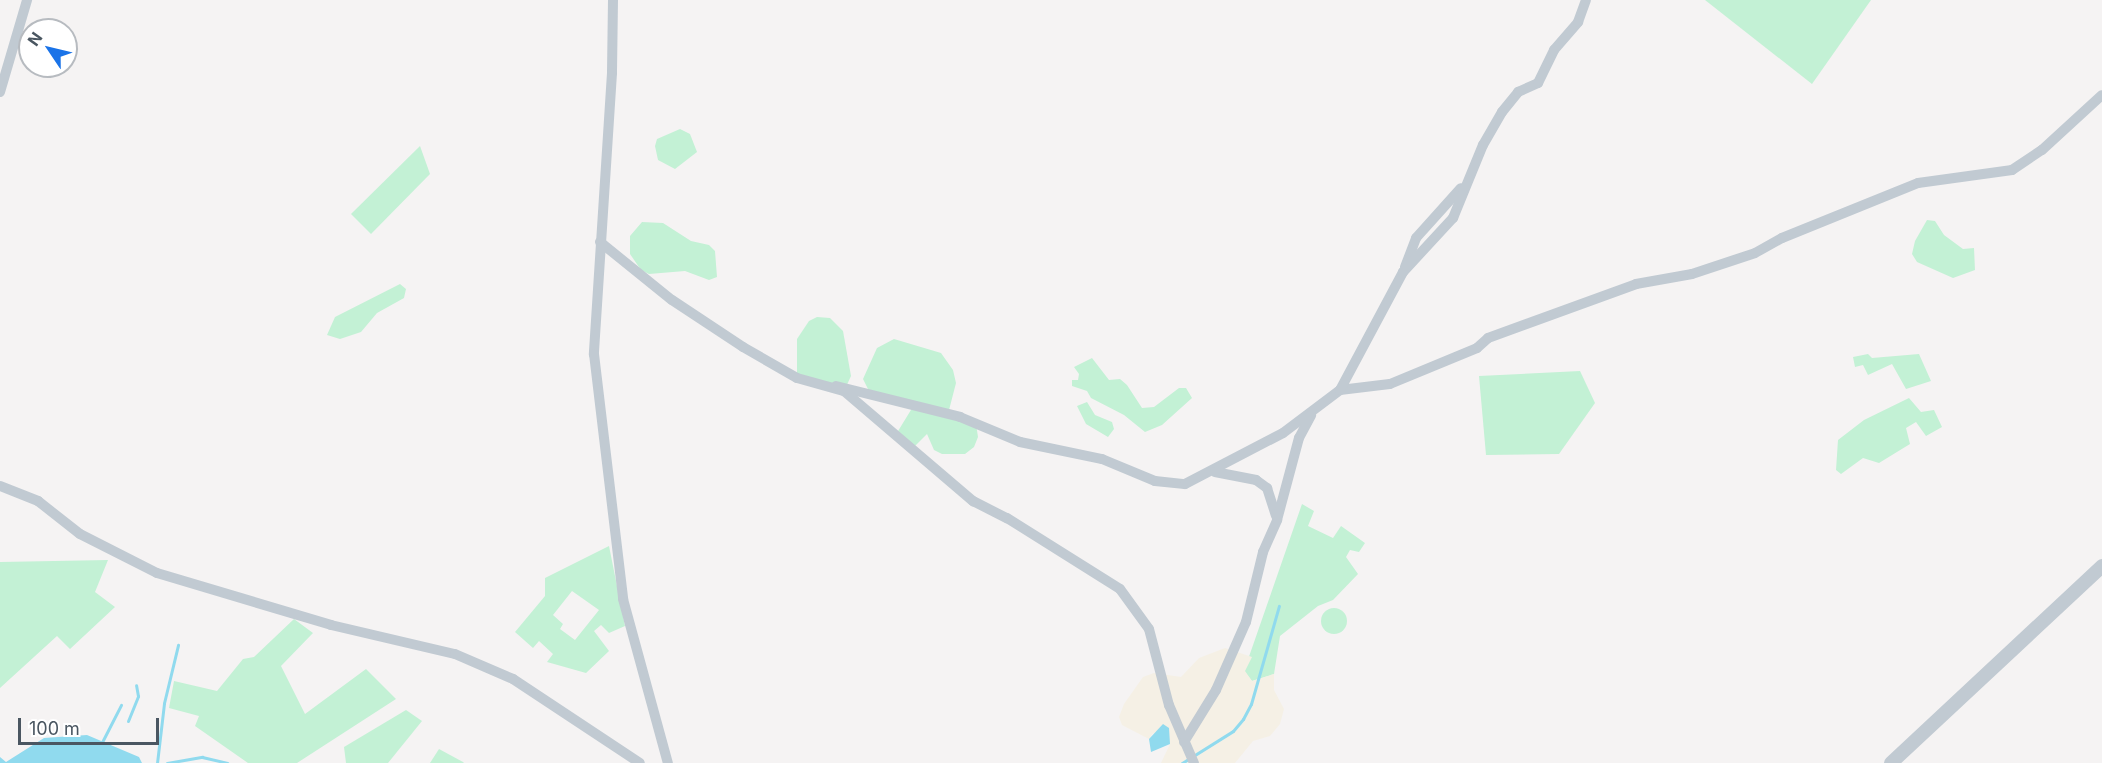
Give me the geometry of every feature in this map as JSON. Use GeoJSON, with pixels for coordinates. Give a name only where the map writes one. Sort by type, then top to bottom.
{"type":"FeatureCollection","features":[{"type":"Feature","properties":{"kind":"street"},"geometry":{"type":"LineString","coordinates":[[0,92],[27,0]]}},
{"type":"Feature","properties":{"kind":"street"},"geometry":{"type":"LineString","coordinates":[[613,0],[612,73],[594,354],[623,599],[668,763]]}},
{"type":"Feature","properties":{"kind":"street"},"geometry":{"type":"LineString","coordinates":[[600,242],[672,300],[743,347],[797,378],[960,417],[1020,442],[1102,459],[1170,484],[1198,480],[1313,412],[1340,390],[1403,272],[1453,218],[1466,183],[1502,112],[1518,92],[1538,83],[1554,50],[1578,22],[1586,0]]}},
{"type":"Feature","properties":{"kind":"street"},"geometry":{"type":"LineString","coordinates":[[1340,390],[1390,384],[1477,348],[1488,338],[1636,284],[1692,274],[1755,253],[1782,238],[1918,183],[2012,170],[2042,150],[2102,95]]}},
{"type":"Feature","properties":{"kind":"street"},"geometry":{"type":"LineString","coordinates":[[836,386],[973,501],[1096,571],[1120,589],[1138,609],[1149,629],[1169,705],[1194,763]]}},
{"type":"Feature","properties":{"kind":"street"},"geometry":{"type":"LineString","coordinates":[[1184,742],[1216,690],[1246,622],[1263,552],[1277,520],[1299,438],[1313,412]]}},
{"type":"Feature","properties":{"kind":"street"},"geometry":{"type":"LineString","coordinates":[[1214,472],[1246,476],[1262,484],[1274,500],[1277,520]]}},
{"type":"Feature","properties":{"kind":"street"},"geometry":{"type":"LineString","coordinates":[[0,486],[38,501],[96,544],[157,573],[332,625],[455,654],[513,679],[640,763]]}},
{"type":"Feature","properties":{"kind":"street"},"geometry":{"type":"LineString","coordinates":[[1891,763],[2102,566]]}},
{"type":"Feature","properties":{"kind":"green space"},"geometry":{"type":"Polygon","coordinates":[[[1705,0],[1871,0],[1812,84],[1705,0]]]}},
{"type":"Feature","properties":{"kind":"green space"},"geometry":{"type":"Polygon","coordinates":[[[680,129],[690,134],[697,152],[675,169],[658,160],[655,146],[657,139],[680,129]]]}},
{"type":"Feature","properties":{"kind":"green space"},"geometry":{"type":"Polygon","coordinates":[[[420,146],[430,174],[371,234],[351,214],[420,146]]]}},
{"type":"Feature","properties":{"kind":"green space"},"geometry":{"type":"Polygon","coordinates":[[[1927,220],[1935,221],[1944,235],[1963,249],[1974,248],[1975,270],[1953,278],[1917,262],[1912,254],[1915,241],[1927,220]]]}},
{"type":"Feature","properties":{"kind":"green space"},"geometry":{"type":"Polygon","coordinates":[[[642,222],[663,223],[691,241],[709,245],[715,251],[717,277],[709,280],[685,271],[649,274],[641,270],[630,254],[630,236],[642,222]]]}},
{"type":"Feature","properties":{"kind":"green space"},"geometry":{"type":"Polygon","coordinates":[[[400,284],[406,289],[404,298],[377,313],[361,332],[340,339],[327,335],[335,317],[400,284]]]}},
{"type":"Feature","properties":{"kind":"green space"},"geometry":{"type":"Polygon","coordinates":[[[817,317],[830,318],[843,331],[851,376],[845,389],[797,378],[797,339],[809,321],[817,317]]]}},
{"type":"Feature","properties":{"kind":"green space"},"geometry":{"type":"Polygon","coordinates":[[[894,339],[941,353],[953,370],[956,383],[948,414],[976,424],[978,437],[974,447],[965,454],[942,454],[934,450],[927,434],[911,450],[895,436],[914,405],[871,395],[863,379],[877,348],[894,339]]]}},
{"type":"Feature","properties":{"kind":"green space"},"geometry":{"type":"Polygon","coordinates":[[[1868,354],[1872,358],[1919,354],[1931,381],[1906,389],[1892,364],[1868,375],[1863,365],[1855,367],[1853,357],[1868,354]]]}},
{"type":"Feature","properties":{"kind":"green space"},"geometry":{"type":"Polygon","coordinates":[[[1092,358],[1109,380],[1120,379],[1127,385],[1142,408],[1154,407],[1179,388],[1186,388],[1192,398],[1162,425],[1145,432],[1124,415],[1091,398],[1087,391],[1072,386],[1072,380],[1078,380],[1079,374],[1074,367],[1092,358]]]}},
{"type":"Feature","properties":{"kind":"green space"},"geometry":{"type":"Polygon","coordinates":[[[1580,371],[1595,403],[1559,454],[1486,455],[1479,376],[1580,371]]]}},
{"type":"Feature","properties":{"kind":"green space"},"geometry":{"type":"Polygon","coordinates":[[[1909,398],[1921,412],[1934,410],[1942,427],[1926,436],[1916,422],[1906,428],[1910,444],[1879,463],[1863,458],[1841,474],[1836,470],[1838,440],[1864,420],[1909,398]]]}},
{"type":"Feature","properties":{"kind":"green space"},"geometry":{"type":"Polygon","coordinates":[[[1087,402],[1095,415],[1112,422],[1114,429],[1108,437],[1086,424],[1077,406],[1087,402]]]}},
{"type":"Feature","properties":{"kind":"green space"},"geometry":{"type":"Polygon","coordinates":[[[1302,504],[1314,511],[1308,526],[1333,538],[1341,526],[1365,543],[1359,552],[1350,550],[1346,557],[1358,574],[1333,600],[1318,606],[1280,636],[1274,674],[1252,681],[1244,671],[1302,504]]]}},
{"type":"Feature","properties":{"kind":"green space"},"geometry":{"type":"Polygon","coordinates":[[[609,546],[625,626],[609,633],[601,625],[594,631],[609,651],[586,673],[547,662],[553,654],[539,641],[533,648],[515,632],[545,596],[545,578],[609,546]],[[572,591],[553,615],[563,624],[560,629],[575,640],[599,610],[572,591]]]}},
{"type":"Feature","properties":{"kind":"green space"},"geometry":{"type":"Polygon","coordinates":[[[108,560],[95,592],[115,607],[70,649],[57,636],[0,688],[0,562],[108,560]]]}},
{"type":"Feature","properties":{"kind":"green space"},"geometry":{"type":"Polygon","coordinates":[[[1334,608],[1343,612],[1347,621],[1343,630],[1334,634],[1325,630],[1321,621],[1325,612],[1334,608]]]}},
{"type":"Feature","properties":{"kind":"green space"},"geometry":{"type":"Polygon","coordinates":[[[294,619],[313,633],[281,666],[305,714],[366,669],[396,699],[297,763],[248,763],[195,726],[199,716],[169,708],[174,681],[217,691],[243,659],[254,657],[294,619]]]}},
{"type":"Feature","properties":{"kind":"green space"},"geometry":{"type":"Polygon","coordinates":[[[406,710],[422,721],[388,763],[346,763],[344,747],[406,710]]]}},
{"type":"Feature","properties":{"kind":"green space"},"geometry":{"type":"Polygon","coordinates":[[[439,749],[463,762],[464,763],[430,763],[439,749]]]}},
{"type":"Feature","properties":{"kind":"sand"},"geometry":{"type":"Polygon","coordinates":[[[1225,648],[1252,657],[1245,671],[1252,681],[1274,674],[1274,690],[1284,709],[1280,724],[1270,736],[1253,741],[1235,763],[1161,763],[1170,744],[1153,733],[1149,739],[1122,725],[1119,717],[1124,704],[1143,677],[1154,673],[1181,677],[1199,658],[1225,648]]]}},
{"type":"Feature","properties":{"kind":"water"},"geometry":{"type":"Polygon","coordinates":[[[1163,724],[1169,728],[1170,744],[1151,752],[1149,739],[1163,724]]]}},
{"type":"Feature","properties":{"kind":"water"},"geometry":{"type":"Polygon","coordinates":[[[87,735],[139,757],[142,763],[0,763],[0,757],[6,762],[44,738],[87,735]]]}},
{"type":"Feature","properties":{"kind":"waterway"},"geometry":{"type":"LineString","coordinates":[[1182,763],[1233,731],[1243,719],[1251,704],[1279,606]]}},
{"type":"Feature","properties":{"kind":"waterway"},"geometry":{"type":"LineString","coordinates":[[157,763],[164,703],[178,645]]}},
{"type":"Feature","properties":{"kind":"waterway"},"geometry":{"type":"LineString","coordinates":[[128,721],[138,696],[136,685]]}},
{"type":"Feature","properties":{"kind":"waterway"},"geometry":{"type":"LineString","coordinates":[[101,744],[121,705]]}},
{"type":"Feature","properties":{"kind":"waterway"},"geometry":{"type":"LineString","coordinates":[[167,763],[202,757],[227,763]]}}]}
